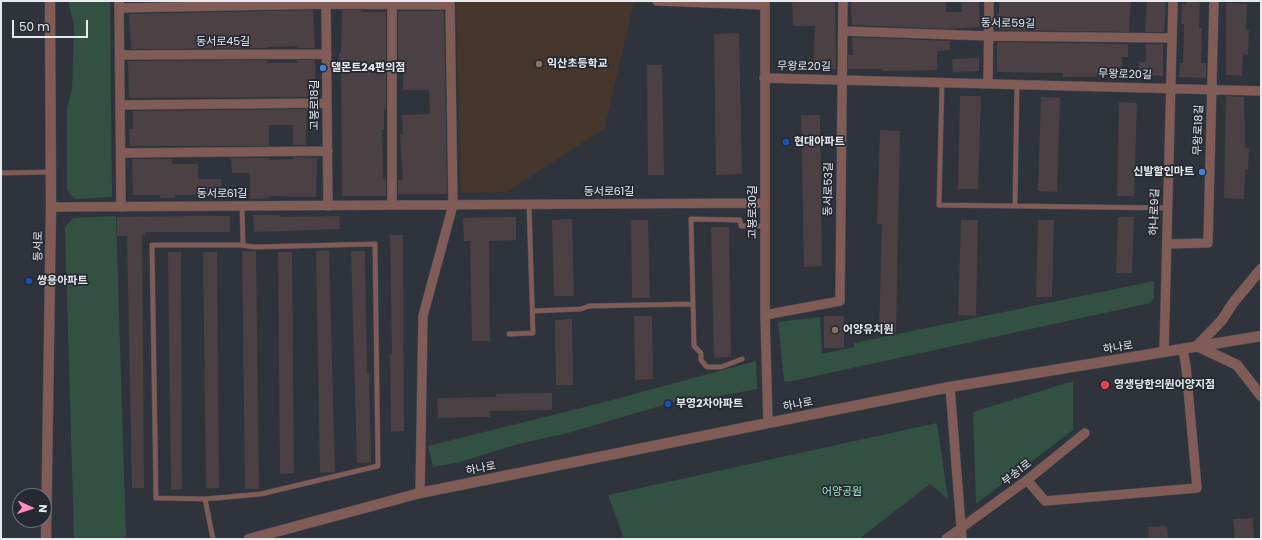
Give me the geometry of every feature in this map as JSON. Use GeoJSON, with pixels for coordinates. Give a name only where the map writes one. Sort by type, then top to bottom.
{"type":"FeatureCollection","features":[{"type":"Feature","properties":{"kind":"street","name":"동서로"},"geometry":{"type":"LineString","coordinates":[[46,539],[51,207],[50,1]]}},
{"type":"Feature","properties":{"kind":"street"},"geometry":{"type":"LineString","coordinates":[[656,1],[765,3]]}},
{"type":"Feature","properties":{"kind":"street","name":"동서로53길"},"geometry":{"type":"LineString","coordinates":[[765,315],[840,301],[843,1]]}},
{"type":"Feature","properties":{"kind":"street"},"geometry":{"type":"LineString","coordinates":[[988,84],[989,1]]}},
{"type":"Feature","properties":{"kind":"street","name":"하나로9길"},"geometry":{"type":"LineString","coordinates":[[1164,352],[1173,1]]}},
{"type":"Feature","properties":{"kind":"street","name":"무왕로18길"},"geometry":{"type":"LineString","coordinates":[[1166,244],[1208,243],[1214,1]]}},
{"type":"Feature","properties":{"kind":"street"},"geometry":{"type":"LineString","coordinates":[[121,207],[119,4],[326,3],[392,5],[450,3],[453,205],[423,316],[420,493]]}},
{"type":"Feature","properties":{"kind":"street","name":"고봉로18길"},"geometry":{"type":"LineString","coordinates":[[326,3],[328,206]]}},
{"type":"Feature","properties":{"kind":"street","name":"고봉로30길"},"geometry":{"type":"LineString","coordinates":[[765,3],[765,315],[768,423]]}},
{"type":"Feature","properties":{"kind":"street"},"geometry":{"type":"LineString","coordinates":[[392,5],[392,205]]}},
{"type":"Feature","properties":{"kind":"street","name":"동서로59길"},"geometry":{"type":"LineString","coordinates":[[843,31],[989,36],[1172,38]]}},
{"type":"Feature","properties":{"kind":"street","name":"동서로45길"},"geometry":{"type":"LineString","coordinates":[[120,55],[327,54]]}},
{"type":"Feature","properties":{"kind":"street","name":"무왕로20길"},"geometry":{"type":"LineString","coordinates":[[764,78],[1261,91]]}},
{"type":"Feature","properties":{"kind":"street"},"geometry":{"type":"LineString","coordinates":[[120,104],[327,103]]}},
{"type":"Feature","properties":{"kind":"street"},"geometry":{"type":"LineString","coordinates":[[121,153],[328,151]]}},
{"type":"Feature","properties":{"kind":"street","name":"동서로61길"},"geometry":{"type":"LineString","coordinates":[[51,207],[765,203]]}},
{"type":"Feature","properties":{"kind":"street"},"geometry":{"type":"LineString","coordinates":[[1261,269],[1233,303],[1222,320],[1197,346],[1237,365],[1261,396]]}},
{"type":"Feature","properties":{"kind":"street"},"geometry":{"type":"LineString","coordinates":[[1261,331],[1261,340]]}},
{"type":"Feature","properties":{"kind":"street","name":"하나로"},"geometry":{"type":"LineString","coordinates":[[249,539],[420,493],[768,423],[950,387],[1261,336]]}},
{"type":"Feature","properties":{"kind":"street"},"geometry":{"type":"LineString","coordinates":[[1028,480],[1045,501],[1197,488],[1183,349]]}},
{"type":"Feature","properties":{"kind":"street"},"geometry":{"type":"LineString","coordinates":[[950,387],[962,539]]}},
{"type":"Feature","properties":{"kind":"street","name":"부송1로"},"geometry":{"type":"LineString","coordinates":[[946,539],[1028,480],[1085,433]]}},
{"type":"Feature","properties":{"kind":"lane"},"geometry":{"type":"LineString","coordinates":[[942,82],[939,204],[1167,208]]}},
{"type":"Feature","properties":{"kind":"lane"},"geometry":{"type":"LineString","coordinates":[[1015,206],[1017,84]]}},
{"type":"Feature","properties":{"kind":"lane"},"geometry":{"type":"LineString","coordinates":[[1,173],[50,172]]}},
{"type":"Feature","properties":{"kind":"lane"},"geometry":{"type":"LineString","coordinates":[[509,334],[533,333],[529,204]]}},
{"type":"Feature","properties":{"kind":"lane"},"geometry":{"type":"LineString","coordinates":[[242,206],[243,245]]}},
{"type":"Feature","properties":{"kind":"lane"},"geometry":{"type":"LineString","coordinates":[[742,359],[721,367],[707,367],[704,364],[701,353],[694,346],[691,220],[740,220],[741,226],[765,226]]}},
{"type":"Feature","properties":{"kind":"lane"},"geometry":{"type":"LineString","coordinates":[[376,244],[378,466],[261,494],[205,499],[156,498],[152,245],[243,245],[254,247],[376,244]]}},
{"type":"Feature","properties":{"kind":"lane"},"geometry":{"type":"LineString","coordinates":[[532,311],[581,309],[589,306],[693,304]]}},
{"type":"Feature","properties":{"kind":"lane"},"geometry":{"type":"LineString","coordinates":[[205,499],[213,539]]}},
{"type":"Feature","properties":{"kind":"shaded area","name":"익산초등학교"},"geometry":{"type":"Polygon","coordinates":[[[456,1],[634,1],[605,128],[507,192],[461,193],[456,1]]]}},
{"type":"Feature","properties":{"kind":"green space"},"geometry":{"type":"Polygon","coordinates":[[[68,1],[110,1],[112,197],[74,199],[67,190],[67,109],[72,89],[74,25],[68,1]]]}},
{"type":"Feature","properties":{"kind":"green space"},"geometry":{"type":"Polygon","coordinates":[[[116,216],[126,537],[117,539],[74,539],[65,227],[73,218],[116,216]]]}},
{"type":"Feature","properties":{"kind":"green space"},"geometry":{"type":"Polygon","coordinates":[[[1154,281],[1154,298],[1150,303],[788,382],[784,381],[778,322],[820,317],[822,354],[854,347],[854,343],[1154,281]]]}},
{"type":"Feature","properties":{"kind":"green space"},"geometry":{"type":"Polygon","coordinates":[[[756,361],[757,389],[703,399],[684,399],[568,433],[518,444],[460,462],[433,467],[428,446],[601,403],[756,361]]]}},
{"type":"Feature","properties":{"kind":"green space"},"geometry":{"type":"Polygon","coordinates":[[[1073,381],[1073,430],[976,504],[973,412],[1073,381]]]}},
{"type":"Feature","properties":{"kind":"green space","name":"어양공원"},"geometry":{"type":"Polygon","coordinates":[[[937,423],[948,499],[930,484],[859,539],[624,539],[608,495],[937,423]]]}},
{"type":"Feature","properties":{"kind":"building"},"geometry":{"type":"Polygon","coordinates":[[[792,1],[835,1],[836,69],[813,70],[815,26],[793,26],[792,1]]]}},
{"type":"Feature","properties":{"kind":"building"},"geometry":{"type":"Polygon","coordinates":[[[851,1],[946,1],[946,12],[962,12],[961,1],[979,1],[980,27],[949,29],[852,25],[851,1]]]}},
{"type":"Feature","properties":{"kind":"building"},"geometry":{"type":"Polygon","coordinates":[[[999,1],[1131,1],[1129,32],[998,30],[997,14],[999,14],[999,1]]]}},
{"type":"Feature","properties":{"kind":"building"},"geometry":{"type":"Polygon","coordinates":[[[1147,1],[1166,1],[1164,32],[1145,32],[1147,1]]]}},
{"type":"Feature","properties":{"kind":"building"},"geometry":{"type":"Polygon","coordinates":[[[1186,1],[1200,1],[1199,28],[1202,28],[1201,63],[1206,63],[1206,78],[1179,77],[1180,63],[1183,63],[1184,24],[1181,24],[1182,4],[1186,5],[1186,1]]]}},
{"type":"Feature","properties":{"kind":"building"},"geometry":{"type":"Polygon","coordinates":[[[1226,3],[1247,4],[1246,30],[1249,30],[1248,54],[1243,54],[1242,76],[1226,75],[1226,3]]]}},
{"type":"Feature","properties":{"kind":"building"},"geometry":{"type":"Polygon","coordinates":[[[313,10],[315,48],[297,48],[297,46],[267,48],[131,49],[129,14],[313,10]]]}},
{"type":"Feature","properties":{"kind":"building"},"geometry":{"type":"Polygon","coordinates":[[[342,10],[386,12],[386,109],[384,109],[384,129],[382,129],[383,178],[386,180],[386,196],[342,196],[341,70],[339,70],[339,53],[341,53],[342,10]]]}},
{"type":"Feature","properties":{"kind":"building"},"geometry":{"type":"Polygon","coordinates":[[[444,11],[447,194],[398,194],[398,180],[403,180],[400,134],[403,134],[402,115],[430,114],[429,90],[403,90],[403,67],[398,67],[398,12],[444,11]]]}},
{"type":"Feature","properties":{"kind":"building"},"geometry":{"type":"Polygon","coordinates":[[[739,33],[742,174],[716,175],[714,34],[739,33]]]}},
{"type":"Feature","properties":{"kind":"building"},"geometry":{"type":"Polygon","coordinates":[[[852,37],[950,41],[950,50],[937,51],[937,70],[882,71],[882,69],[848,69],[848,55],[853,55],[852,37]]]}},
{"type":"Feature","properties":{"kind":"building"},"geometry":{"type":"Polygon","coordinates":[[[997,42],[1128,44],[1128,57],[1122,57],[1122,76],[1063,77],[1063,73],[997,72],[997,42]]]}},
{"type":"Feature","properties":{"kind":"building"},"geometry":{"type":"Polygon","coordinates":[[[1146,44],[1163,44],[1163,76],[1139,75],[1139,62],[1146,62],[1146,44]]]}},
{"type":"Feature","properties":{"kind":"building"},"geometry":{"type":"Polygon","coordinates":[[[979,58],[979,71],[953,72],[952,59],[979,58]]]}},
{"type":"Feature","properties":{"kind":"building"},"geometry":{"type":"Polygon","coordinates":[[[267,60],[267,63],[297,63],[297,60],[315,60],[316,95],[307,97],[129,98],[128,61],[267,60]]]}},
{"type":"Feature","properties":{"kind":"building"},"geometry":{"type":"Polygon","coordinates":[[[647,65],[662,65],[664,175],[648,175],[647,65]]]}},
{"type":"Feature","properties":{"kind":"building"},"geometry":{"type":"Polygon","coordinates":[[[960,96],[981,96],[978,189],[958,189],[960,96]]]}},
{"type":"Feature","properties":{"kind":"building"},"geometry":{"type":"Polygon","coordinates":[[[1226,96],[1244,97],[1245,148],[1249,148],[1248,170],[1245,170],[1244,199],[1224,198],[1226,96]]]}},
{"type":"Feature","properties":{"kind":"building"},"geometry":{"type":"Polygon","coordinates":[[[1041,97],[1060,98],[1057,192],[1038,191],[1041,97]]]}},
{"type":"Feature","properties":{"kind":"building"},"geometry":{"type":"Polygon","coordinates":[[[1119,102],[1137,103],[1134,196],[1117,196],[1119,102]]]}},
{"type":"Feature","properties":{"kind":"building"},"geometry":{"type":"Polygon","coordinates":[[[307,109],[306,145],[293,145],[293,125],[269,125],[269,146],[130,146],[129,129],[133,129],[133,111],[307,109]]]}},
{"type":"Feature","properties":{"kind":"building"},"geometry":{"type":"Polygon","coordinates":[[[801,115],[820,115],[822,266],[804,267],[801,115]]]}},
{"type":"Feature","properties":{"kind":"building"},"geometry":{"type":"Polygon","coordinates":[[[880,130],[900,131],[896,333],[879,332],[882,224],[877,224],[880,130]]]}},
{"type":"Feature","properties":{"kind":"building"},"geometry":{"type":"Polygon","coordinates":[[[293,157],[317,158],[316,197],[269,196],[269,198],[250,199],[250,173],[232,173],[231,158],[269,158],[269,160],[293,159],[293,157]]]}},
{"type":"Feature","properties":{"kind":"building"},"geometry":{"type":"Polygon","coordinates":[[[132,159],[172,159],[172,164],[198,164],[198,179],[221,179],[221,197],[206,197],[206,195],[175,195],[175,198],[160,198],[160,195],[133,195],[132,159]]]}},
{"type":"Feature","properties":{"kind":"building"},"geometry":{"type":"Polygon","coordinates":[[[253,215],[280,215],[280,217],[339,216],[340,229],[254,232],[253,215]]]}},
{"type":"Feature","properties":{"kind":"building"},"geometry":{"type":"Polygon","coordinates":[[[230,216],[230,232],[145,232],[145,235],[142,235],[144,488],[132,488],[127,236],[117,236],[117,217],[230,216]]]}},
{"type":"Feature","properties":{"kind":"building"},"geometry":{"type":"Polygon","coordinates":[[[516,217],[516,240],[489,241],[490,341],[472,341],[470,241],[464,241],[463,218],[516,217]]]}},
{"type":"Feature","properties":{"kind":"building"},"geometry":{"type":"Polygon","coordinates":[[[1118,217],[1134,217],[1132,273],[1116,273],[1118,217]]]}},
{"type":"Feature","properties":{"kind":"building"},"geometry":{"type":"Polygon","coordinates":[[[572,219],[574,296],[554,296],[552,220],[572,219]]]}},
{"type":"Feature","properties":{"kind":"building"},"geometry":{"type":"Polygon","coordinates":[[[631,220],[648,220],[650,298],[632,298],[631,220]]]}},
{"type":"Feature","properties":{"kind":"building"},"geometry":{"type":"Polygon","coordinates":[[[961,220],[978,220],[976,316],[958,315],[961,220]]]}},
{"type":"Feature","properties":{"kind":"building"},"geometry":{"type":"Polygon","coordinates":[[[1038,220],[1054,220],[1052,297],[1036,297],[1038,220]]]}},
{"type":"Feature","properties":{"kind":"building"},"geometry":{"type":"Polygon","coordinates":[[[711,227],[729,227],[731,357],[714,358],[711,227]]]}},
{"type":"Feature","properties":{"kind":"building"},"geometry":{"type":"Polygon","coordinates":[[[390,235],[403,235],[404,431],[391,432],[390,355],[392,355],[390,235]]]}},
{"type":"Feature","properties":{"kind":"building"},"geometry":{"type":"Polygon","coordinates":[[[329,250],[335,472],[320,473],[316,251],[329,250]]]}},
{"type":"Feature","properties":{"kind":"building"},"geometry":{"type":"Polygon","coordinates":[[[242,251],[256,251],[259,489],[245,489],[242,251]]]}},
{"type":"Feature","properties":{"kind":"building"},"geometry":{"type":"Polygon","coordinates":[[[351,251],[365,251],[367,374],[369,374],[371,462],[357,463],[351,251]]]}},
{"type":"Feature","properties":{"kind":"building"},"geometry":{"type":"Polygon","coordinates":[[[168,252],[181,252],[182,489],[171,490],[168,252]]]}},
{"type":"Feature","properties":{"kind":"building"},"geometry":{"type":"Polygon","coordinates":[[[203,252],[217,252],[219,488],[206,488],[203,252]]]}},
{"type":"Feature","properties":{"kind":"building"},"geometry":{"type":"Polygon","coordinates":[[[278,252],[292,252],[294,473],[280,474],[278,252]]]}},
{"type":"Feature","properties":{"kind":"building"},"geometry":{"type":"Polygon","coordinates":[[[634,316],[652,316],[653,379],[635,380],[634,316]]]}},
{"type":"Feature","properties":{"kind":"building"},"geometry":{"type":"Polygon","coordinates":[[[824,316],[844,316],[844,348],[824,348],[824,316]]]}},
{"type":"Feature","properties":{"kind":"building"},"geometry":{"type":"Polygon","coordinates":[[[572,319],[573,385],[556,385],[555,320],[572,319]]]}},
{"type":"Feature","properties":{"kind":"building"},"geometry":{"type":"Polygon","coordinates":[[[552,393],[552,410],[490,411],[490,417],[438,418],[437,398],[496,397],[496,394],[552,393]]]}},
{"type":"Feature","properties":{"kind":"building"},"geometry":{"type":"Polygon","coordinates":[[[1253,518],[1254,539],[1235,539],[1233,519],[1253,518]]]}},
{"type":"Feature","properties":{"kind":"building"},"geometry":{"type":"Polygon","coordinates":[[[1167,526],[1168,539],[1149,539],[1148,527],[1167,526]]]}},
{"type":"Feature","properties":{"kind":"place","name":"익산초등학교"},"geometry":{"type":"Point","coordinates":[539,64]}},
{"type":"Feature","properties":{"kind":"place","name":"델몬트24편의점"},"geometry":{"type":"Point","coordinates":[323,68]}},
{"type":"Feature","properties":{"kind":"place","name":"현대아파트"},"geometry":{"type":"Point","coordinates":[786,142]}},
{"type":"Feature","properties":{"kind":"place","name":"신발할인마트"},"geometry":{"type":"Point","coordinates":[1202,172]}},
{"type":"Feature","properties":{"kind":"place","name":"쌍용아파트"},"geometry":{"type":"Point","coordinates":[29,281]}},
{"type":"Feature","properties":{"kind":"place","name":"어양유치원"},"geometry":{"type":"Point","coordinates":[835,330]}},
{"type":"Feature","properties":{"kind":"place","name":"영생당한의원어양지점"},"geometry":{"type":"Point","coordinates":[1105,385]}},
{"type":"Feature","properties":{"kind":"place","name":"부영2차아파트"},"geometry":{"type":"Point","coordinates":[668,404]}}]}
